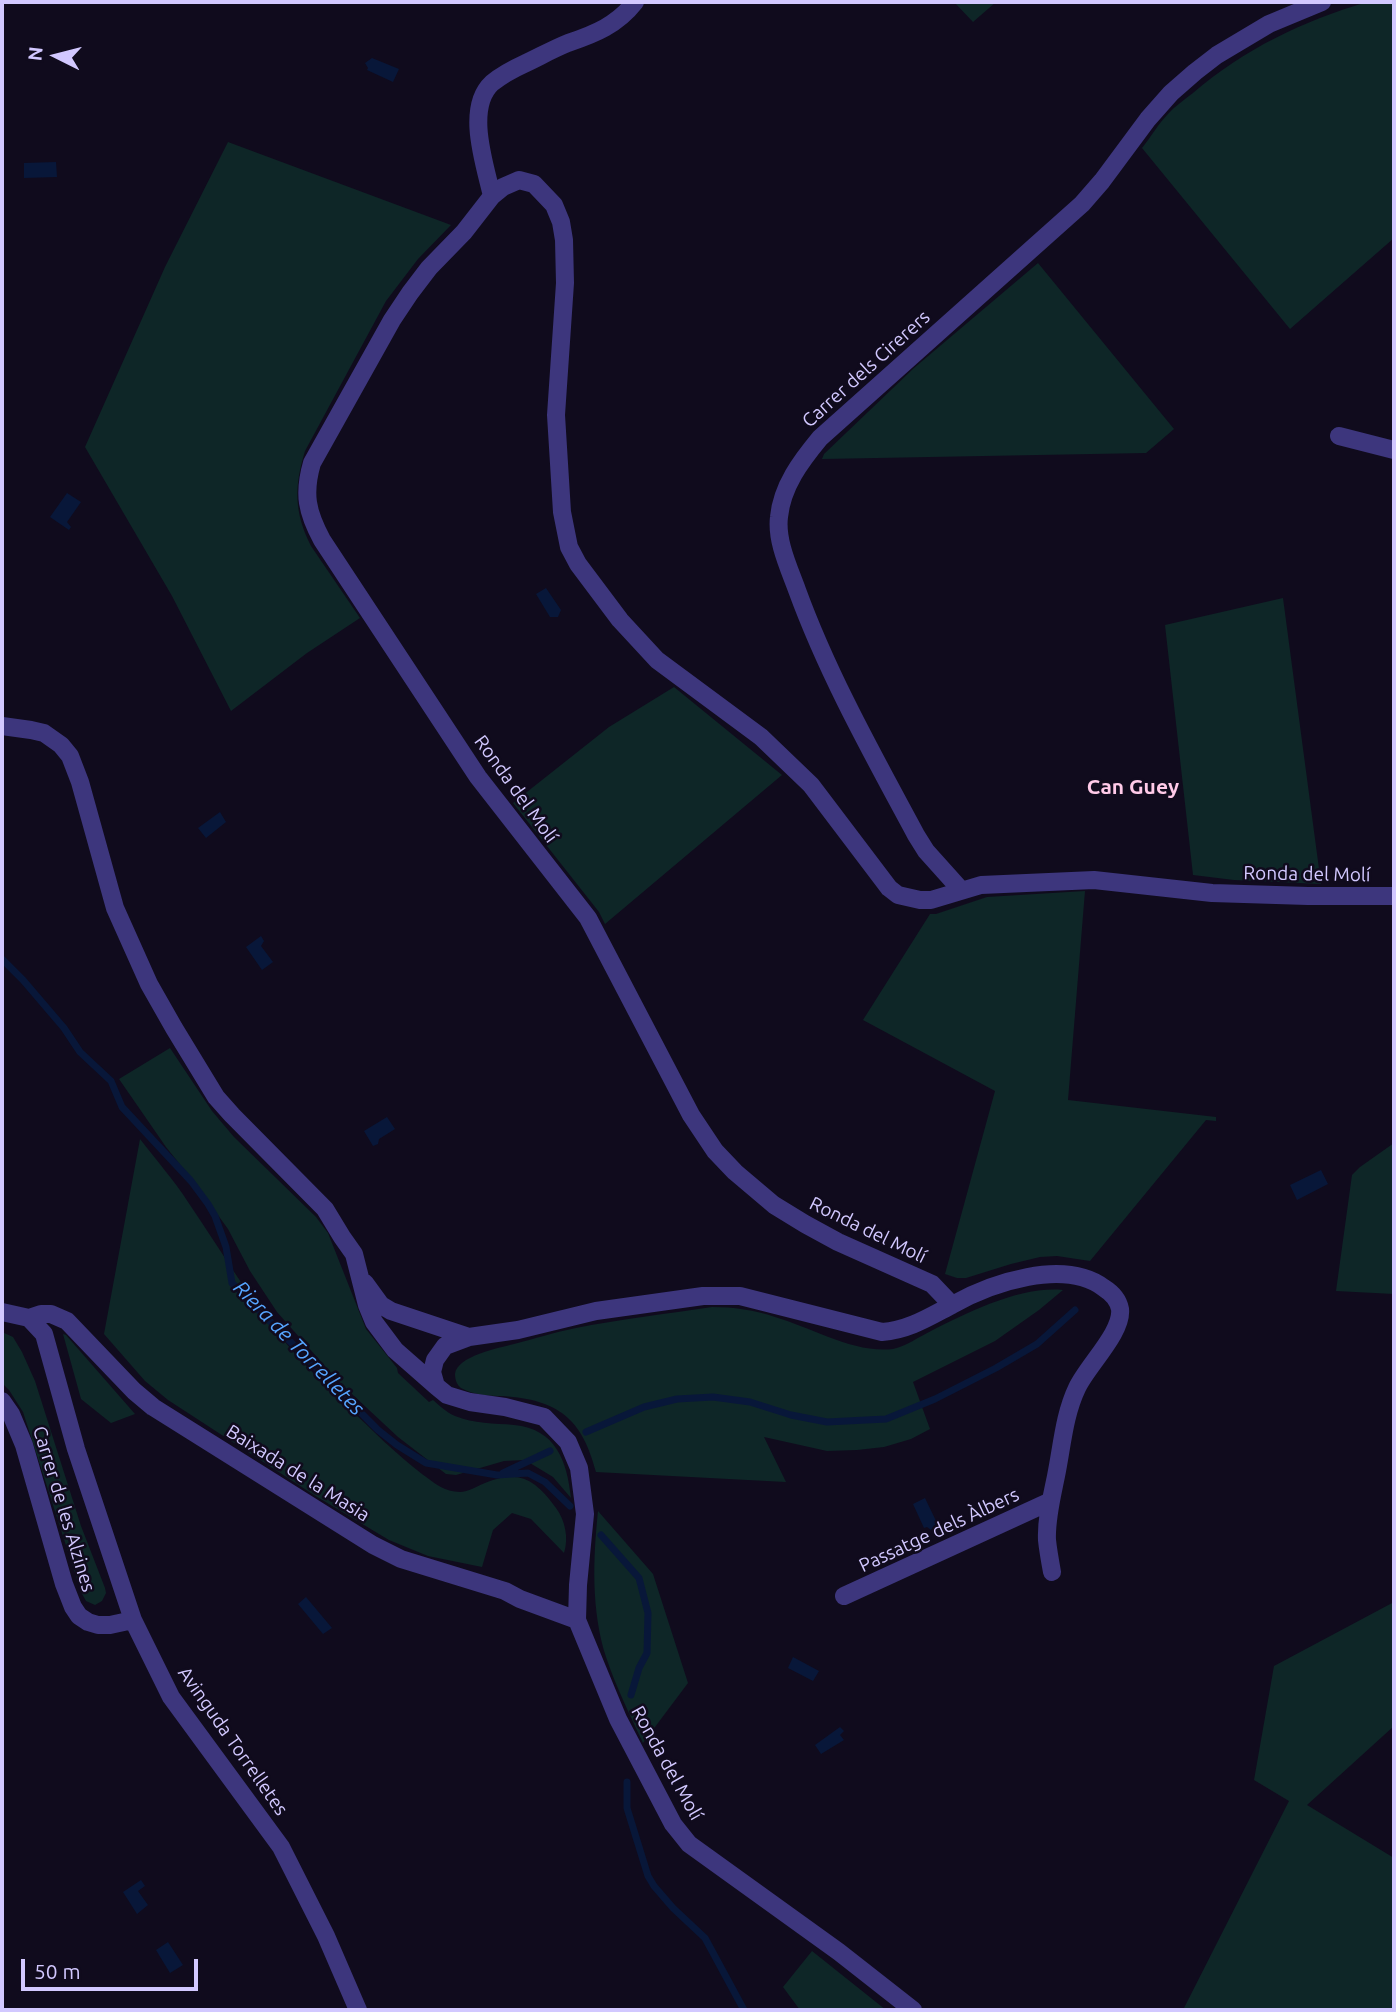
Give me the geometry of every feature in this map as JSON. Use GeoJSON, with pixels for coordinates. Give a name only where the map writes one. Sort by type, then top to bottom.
{"type":"FeatureCollection","features":[{"type":"Feature","properties":{"kind":"street"},"geometry":{"type":"LineString","coordinates":[[492,196],[478,128],[481,98],[491,84],[534,59],[605,29],[624,16],[635,2]]}},
{"type":"Feature","properties":{"kind":"street","name":"Carrer dels Cirerers"},"geometry":{"type":"LineString","coordinates":[[961,890],[916,835],[834,680],[817,641],[782,546],[778,519],[787,487],[805,456],[820,438],[1082,204],[1148,119],[1178,86],[1240,40],[1269,24],[1322,2]]}},
{"type":"Feature","properties":{"kind":"street","name":"Ronda del Molí"},"geometry":{"type":"LineString","coordinates":[[951,1305],[932,1284],[838,1242],[774,1205],[715,1151],[691,1115],[588,918],[478,777],[314,526],[306,496],[307,480],[319,449],[410,293],[492,196],[503,187],[519,180],[534,184],[554,205],[561,222],[565,272],[556,402],[557,455],[565,534],[578,564],[620,620],[657,660],[761,737],[811,785],[889,888],[898,895],[932,900],[981,885],[1094,880],[1212,892],[1394,896]]}},
{"type":"Feature","properties":{"kind":"street"},"geometry":{"type":"LineString","coordinates":[[1339,436],[1394,450]]}},
{"type":"Feature","properties":{"kind":"street"},"geometry":{"type":"LineString","coordinates":[[2,726],[44,733],[61,745],[70,756],[80,782],[114,908],[155,995],[216,1097],[325,1209],[354,1254],[361,1277],[381,1305],[391,1311],[469,1337]]}},
{"type":"Feature","properties":{"kind":"street"},"geometry":{"type":"LineString","coordinates":[[436,1386],[432,1372],[435,1360],[445,1346],[469,1337],[518,1330],[596,1311],[703,1296],[740,1296],[882,1332],[898,1331],[914,1326],[965,1297],[1002,1283],[1048,1275],[1083,1278],[1099,1284],[1114,1295],[1120,1310],[1115,1330],[1084,1375],[1074,1396],[1065,1429],[1047,1538],[1052,1572]]}},
{"type":"Feature","properties":{"kind":"street","name":"Ronda del Molí"},"geometry":{"type":"LineString","coordinates":[[361,1277],[367,1306],[374,1322],[395,1350],[447,1395],[544,1417],[568,1442],[579,1468],[585,1514],[577,1620],[618,1719],[673,1824],[689,1844],[839,1952],[913,2010]]}},
{"type":"Feature","properties":{"kind":"street","name":"Baixada de la Masia"},"geometry":{"type":"LineString","coordinates":[[2,1312],[29,1318],[51,1314],[67,1321],[134,1391],[153,1407],[373,1545],[401,1559],[505,1591],[577,1620]]}},
{"type":"Feature","properties":{"kind":"street","name":"Avinguda Torrelletes"},"geometry":{"type":"LineString","coordinates":[[29,1318],[44,1334],[76,1449],[133,1620],[171,1697],[281,1847],[326,1936],[358,2010]]}},
{"type":"Feature","properties":{"kind":"street","name":"Carrer de les Alzines"},"geometry":{"type":"LineString","coordinates":[[2,1401],[24,1445],[73,1607],[79,1616],[98,1625],[133,1620]]}},
{"type":"Feature","properties":{"kind":"street","name":"Passatge dels Àlbers"},"geometry":{"type":"LineString","coordinates":[[844,1596],[1051,1501]]}},
{"type":"Feature","properties":{"kind":"green space"},"geometry":{"type":"Polygon","coordinates":[[[954,2],[996,2],[973,22],[954,2]]]}},
{"type":"Feature","properties":{"kind":"green space"},"geometry":{"type":"Polygon","coordinates":[[[1367,2],[1394,2],[1394,238],[1290,329],[1142,148],[1174,108],[1233,63],[1275,38],[1320,18],[1367,2]]]}},
{"type":"Feature","properties":{"kind":"green space"},"geometry":{"type":"Polygon","coordinates":[[[228,142],[451,225],[418,259],[386,301],[305,451],[301,464],[298,499],[305,534],[360,618],[307,653],[231,711],[172,596],[85,447],[165,267],[228,142]]]}},
{"type":"Feature","properties":{"kind":"green space"},"geometry":{"type":"Polygon","coordinates":[[[1038,263],[1174,429],[1146,453],[822,459],[824,454],[914,368],[1038,263]]]}},
{"type":"Feature","properties":{"kind":"green space"},"geometry":{"type":"Polygon","coordinates":[[[1283,598],[1321,884],[1234,880],[1193,875],[1165,625],[1283,598]]]}},
{"type":"Feature","properties":{"kind":"green space"},"geometry":{"type":"Polygon","coordinates":[[[674,687],[782,775],[605,924],[599,912],[513,803],[609,727],[674,687]]]}},
{"type":"Feature","properties":{"kind":"green space"},"geometry":{"type":"Polygon","coordinates":[[[1085,891],[1068,1100],[1216,1117],[1216,1121],[1206,1120],[1090,1261],[1057,1256],[1040,1257],[966,1278],[945,1274],[995,1091],[863,1020],[930,914],[987,897],[1085,891]]]}},
{"type":"Feature","properties":{"kind":"green space"},"geometry":{"type":"Polygon","coordinates":[[[170,1048],[212,1111],[234,1137],[316,1217],[328,1233],[366,1329],[397,1368],[398,1373],[429,1402],[433,1400],[462,1419],[514,1425],[540,1433],[557,1449],[566,1472],[571,1498],[553,1477],[525,1460],[504,1461],[456,1475],[446,1474],[398,1437],[339,1382],[277,1312],[250,1271],[228,1229],[119,1079],[170,1048]]]}},
{"type":"Feature","properties":{"kind":"green space"},"geometry":{"type":"Polygon","coordinates":[[[140,1139],[183,1194],[247,1291],[285,1342],[375,1433],[431,1481],[445,1489],[463,1492],[507,1477],[525,1479],[533,1484],[548,1498],[562,1518],[566,1535],[564,1553],[531,1519],[512,1513],[493,1530],[482,1567],[428,1556],[389,1540],[314,1495],[168,1400],[145,1381],[104,1334],[140,1139]]]}},
{"type":"Feature","properties":{"kind":"green space"},"geometry":{"type":"Polygon","coordinates":[[[1394,1143],[1394,1294],[1336,1291],[1352,1175],[1394,1143]]]}},
{"type":"Feature","properties":{"kind":"green space"},"geometry":{"type":"Polygon","coordinates":[[[1063,1290],[995,1341],[913,1382],[930,1429],[911,1439],[884,1447],[827,1451],[764,1437],[786,1482],[596,1472],[583,1438],[565,1415],[539,1402],[471,1392],[460,1387],[455,1378],[457,1368],[471,1358],[560,1331],[712,1307],[760,1312],[848,1344],[863,1348],[893,1349],[1012,1296],[1063,1290]]]}},
{"type":"Feature","properties":{"kind":"green space"},"geometry":{"type":"Polygon","coordinates":[[[2,1332],[13,1337],[35,1381],[81,1526],[105,1588],[102,1601],[95,1605],[86,1601],[81,1592],[23,1412],[2,1383],[2,1332]]]}},
{"type":"Feature","properties":{"kind":"green space"},"geometry":{"type":"Polygon","coordinates":[[[63,1334],[135,1414],[111,1423],[81,1399],[63,1334]]]}},
{"type":"Feature","properties":{"kind":"green space"},"geometry":{"type":"Polygon","coordinates":[[[598,1511],[653,1574],[688,1683],[643,1743],[614,1679],[601,1639],[594,1584],[598,1511]]]}},
{"type":"Feature","properties":{"kind":"green space"},"geometry":{"type":"Polygon","coordinates":[[[1394,1602],[1394,1726],[1307,1805],[1394,1858],[1394,2010],[1183,2010],[1289,1801],[1254,1780],[1274,1666],[1394,1602]]]}},
{"type":"Feature","properties":{"kind":"green space"},"geometry":{"type":"Polygon","coordinates":[[[812,1951],[886,2010],[800,2010],[783,1987],[812,1951]]]}},
{"type":"Feature","properties":{"kind":"water"},"geometry":{"type":"Polygon","coordinates":[[[372,58],[399,69],[393,82],[367,70],[365,63],[372,58]]]}},
{"type":"Feature","properties":{"kind":"water"},"geometry":{"type":"Polygon","coordinates":[[[56,162],[57,177],[24,178],[24,163],[56,162]]]}},
{"type":"Feature","properties":{"kind":"water"},"geometry":{"type":"Polygon","coordinates":[[[67,493],[81,502],[67,522],[71,527],[69,530],[50,517],[67,493]]]}},
{"type":"Feature","properties":{"kind":"water"},"geometry":{"type":"Polygon","coordinates":[[[546,588],[561,610],[558,617],[550,617],[536,594],[546,588]]]}},
{"type":"Feature","properties":{"kind":"water"},"geometry":{"type":"Polygon","coordinates":[[[220,812],[226,822],[206,838],[198,828],[220,812]]]}},
{"type":"Feature","properties":{"kind":"water"},"geometry":{"type":"Polygon","coordinates":[[[261,936],[264,941],[261,946],[273,962],[262,970],[246,947],[261,936]]]}},
{"type":"Feature","properties":{"kind":"water"},"geometry":{"type":"Polygon","coordinates":[[[387,1117],[395,1129],[373,1146],[364,1131],[387,1117]]]}},
{"type":"Feature","properties":{"kind":"water"},"geometry":{"type":"Polygon","coordinates":[[[1321,1170],[1328,1184],[1297,1200],[1290,1185],[1321,1170]]]}},
{"type":"Feature","properties":{"kind":"water"},"geometry":{"type":"Polygon","coordinates":[[[925,1498],[937,1523],[931,1530],[924,1528],[913,1504],[925,1498]]]}},
{"type":"Feature","properties":{"kind":"water"},"geometry":{"type":"Polygon","coordinates":[[[306,1597],[332,1628],[323,1634],[298,1604],[306,1597]]]}},
{"type":"Feature","properties":{"kind":"water"},"geometry":{"type":"Polygon","coordinates":[[[793,1657],[819,1671],[813,1681],[788,1668],[793,1657]]]}},
{"type":"Feature","properties":{"kind":"water"},"geometry":{"type":"Polygon","coordinates":[[[840,1727],[844,1731],[840,1735],[844,1740],[821,1754],[815,1745],[840,1727]]]}},
{"type":"Feature","properties":{"kind":"water"},"geometry":{"type":"Polygon","coordinates":[[[141,1880],[145,1886],[138,1891],[148,1905],[137,1914],[123,1892],[141,1880]]]}},
{"type":"Feature","properties":{"kind":"water"},"geometry":{"type":"Polygon","coordinates":[[[168,1942],[183,1965],[170,1973],[156,1950],[168,1942]]]}},
{"type":"Feature","properties":{"kind":"waterway","name":"Riera de Torrelletes"},"geometry":{"type":"LineString","coordinates":[[2,959],[64,1028],[80,1052],[111,1081],[122,1107],[191,1181],[208,1204],[226,1247],[232,1283],[378,1430],[426,1463],[497,1475],[528,1473],[545,1482],[570,1506]]}},
{"type":"Feature","properties":{"kind":"waterway"},"geometry":{"type":"LineString","coordinates":[[586,1432],[644,1407],[677,1399],[713,1397],[750,1402],[791,1415],[827,1422],[886,1419],[935,1399],[996,1368],[1037,1344],[1075,1310]]}},
{"type":"Feature","properties":{"kind":"waterway"},"geometry":{"type":"LineString","coordinates":[[503,1473],[550,1451]]}},
{"type":"Feature","properties":{"kind":"waterway","name":"Riera de Torrelletes"},"geometry":{"type":"LineString","coordinates":[[601,1535],[639,1578],[648,1613],[647,1653],[639,1668],[631,1695]]}},
{"type":"Feature","properties":{"kind":"waterway"},"geometry":{"type":"LineString","coordinates":[[627,1782],[627,1808],[648,1876],[673,1908],[705,1938],[744,2010]]}},
{"type":"Feature","properties":{"kind":"district","name":"Can Guey"},"geometry":{"type":"Point","coordinates":[1133,787]}}]}
